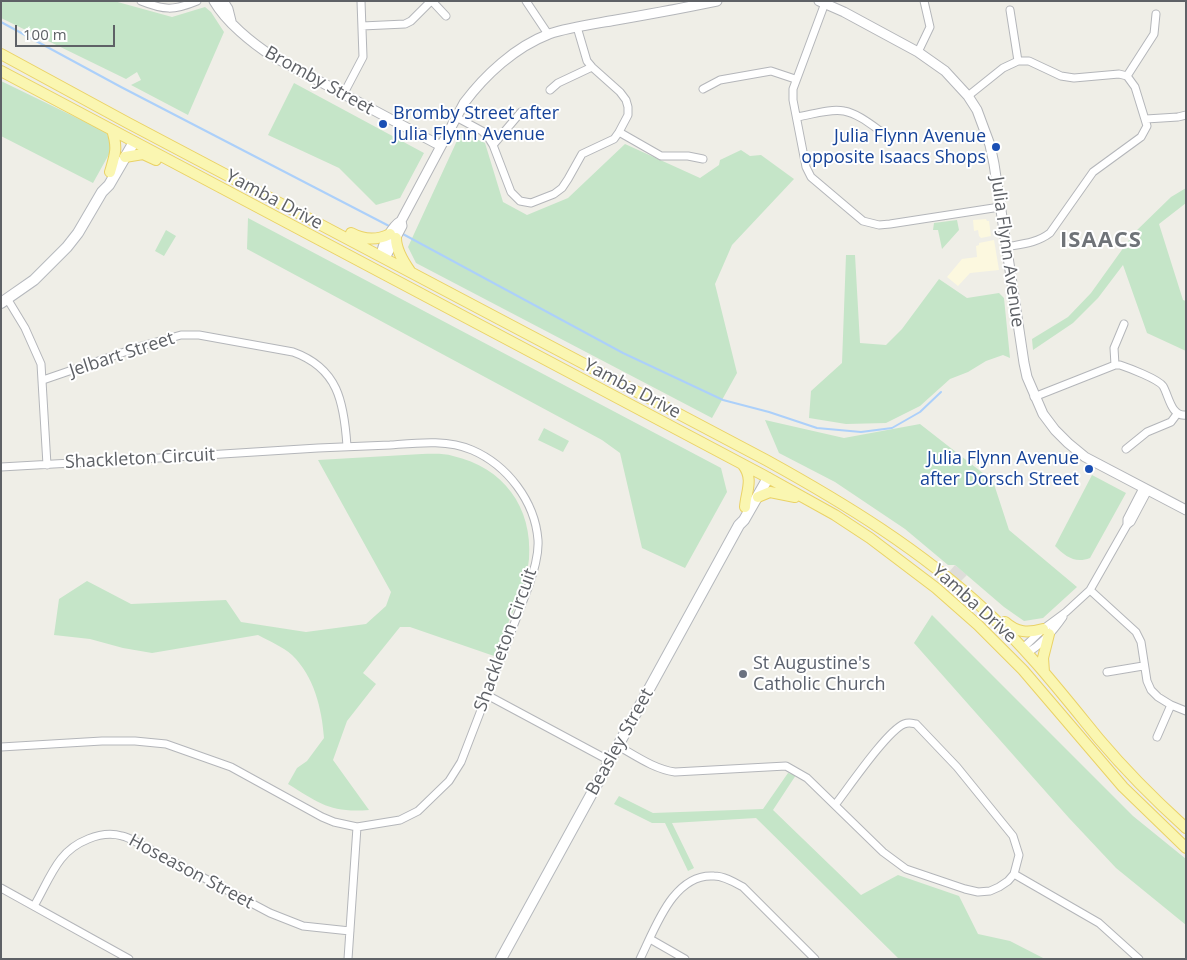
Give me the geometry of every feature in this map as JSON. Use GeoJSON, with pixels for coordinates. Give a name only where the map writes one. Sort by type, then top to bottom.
{"type":"FeatureCollection","features":[{"type":"Feature","properties":{"kind":"main road","name":"Yamba Drive"},"geometry":{"type":"LineString","coordinates":[[1,54],[137,128],[773,464],[835,498],[878,526],[946,576],[987,612],[1044,672],[1133,777],[1186,828]]}},
{"type":"Feature","properties":{"kind":"main road","name":"Yamba Drive"},"geometry":{"type":"LineString","coordinates":[[1,71],[810,501],[870,538],[905,564],[978,625],[1014,661],[1109,772],[1142,807],[1186,848]]}},
{"type":"Feature","properties":{"kind":"main road"},"geometry":{"type":"LineString","coordinates":[[102,192],[104,182],[137,128]]}},
{"type":"Feature","properties":{"kind":"main road"},"geometry":{"type":"LineString","coordinates":[[110,172],[116,153],[116,144],[112,130]]}},
{"type":"Feature","properties":{"kind":"main road"},"geometry":{"type":"LineString","coordinates":[[4,301],[34,280],[67,247],[78,233],[102,192],[109,185],[125,157],[131,140]]}},
{"type":"Feature","properties":{"kind":"main road"},"geometry":{"type":"LineString","coordinates":[[125,157],[143,154],[163,163],[177,164]]}},
{"type":"Feature","properties":{"kind":"main road"},"geometry":{"type":"LineString","coordinates":[[333,230],[349,232],[361,238],[371,240],[393,236],[399,252],[410,271]]}},
{"type":"Feature","properties":{"kind":"main road"},"geometry":{"type":"LineString","coordinates":[[363,263],[374,263],[382,258],[386,269],[405,280],[422,294]]}},
{"type":"Feature","properties":{"kind":"main road"},"geometry":{"type":"LineString","coordinates":[[765,477],[773,464]]}},
{"type":"Feature","properties":{"kind":"main road"},"geometry":{"type":"LineString","coordinates":[[742,465],[750,482],[745,507]]}},
{"type":"Feature","properties":{"kind":"main road","name":"Beasley Street"},"geometry":{"type":"LineString","coordinates":[[502,959],[739,525],[758,497],[765,477]]}},
{"type":"Feature","properties":{"kind":"main road","name":"Beasley Street"},"geometry":{"type":"LineString","coordinates":[[739,525],[739,517],[765,477]]}},
{"type":"Feature","properties":{"kind":"main road"},"geometry":{"type":"LineString","coordinates":[[758,497],[771,492],[810,501]]}},
{"type":"Feature","properties":{"kind":"main road"},"geometry":{"type":"LineString","coordinates":[[987,612],[1000,618],[1018,631],[1046,631],[1043,658],[1044,672]]}},
{"type":"Feature","properties":{"kind":"main road"},"geometry":{"type":"LineString","coordinates":[[1014,661],[1025,651]]}},
{"type":"Feature","properties":{"kind":"street"},"geometry":{"type":"LineString","coordinates":[[141,1],[160,8],[172,9],[197,1]]}},
{"type":"Feature","properties":{"kind":"street","name":"Bromby Street"},"geometry":{"type":"LineString","coordinates":[[214,1],[224,8],[232,22],[253,44],[343,95],[440,146]]}},
{"type":"Feature","properties":{"kind":"street"},"geometry":{"type":"LineString","coordinates":[[343,95],[362,57],[361,1]]}},
{"type":"Feature","properties":{"kind":"street"},"geometry":{"type":"LineString","coordinates":[[362,26],[405,24],[411,21],[432,1],[446,16]]}},
{"type":"Feature","properties":{"kind":"street"},"geometry":{"type":"LineString","coordinates":[[526,1],[548,34]]}},
{"type":"Feature","properties":{"kind":"street"},"geometry":{"type":"LineString","coordinates":[[382,258],[383,248],[402,226],[401,221],[464,103],[491,72],[527,45],[548,34],[717,1]]}},
{"type":"Feature","properties":{"kind":"street"},"geometry":{"type":"LineString","coordinates":[[918,52],[930,27],[924,1]]}},
{"type":"Feature","properties":{"kind":"street"},"geometry":{"type":"LineString","coordinates":[[822,2],[793,89],[796,117],[806,167],[811,177],[863,221],[882,224],[1000,207]]}},
{"type":"Feature","properties":{"kind":"street","name":"Julia Flynn Avenue"},"geometry":{"type":"LineString","coordinates":[[822,2],[918,52],[944,71],[968,96],[977,110],[990,145],[1018,331],[1027,377],[1034,397],[1043,414],[1055,430],[1068,444],[1085,457],[1186,510]]}},
{"type":"Feature","properties":{"kind":"street"},"geometry":{"type":"LineString","coordinates":[[1010,10],[1018,61]]}},
{"type":"Feature","properties":{"kind":"street"},"geometry":{"type":"LineString","coordinates":[[1127,76],[1154,34],[1156,14]]}},
{"type":"Feature","properties":{"kind":"street"},"geometry":{"type":"LineString","coordinates":[[456,117],[482,131],[493,145],[511,192],[520,200],[531,203],[554,194],[562,188],[582,154],[614,139],[628,116],[626,100],[587,61],[577,27]]}},
{"type":"Feature","properties":{"kind":"street"},"geometry":{"type":"LineString","coordinates":[[968,96],[1003,68],[1018,61],[1029,61],[1061,76],[1074,78],[1119,74],[1127,76],[1135,87],[1146,118],[1147,126],[1141,137],[1092,172],[1050,233],[1034,242],[1006,247]]}},
{"type":"Feature","properties":{"kind":"street"},"geometry":{"type":"LineString","coordinates":[[550,90],[558,83],[592,67]]}},
{"type":"Feature","properties":{"kind":"street"},"geometry":{"type":"LineString","coordinates":[[702,89],[720,80],[770,71],[795,79]]}},
{"type":"Feature","properties":{"kind":"street"},"geometry":{"type":"LineString","coordinates":[[796,117],[838,110],[845,111],[889,137]]}},
{"type":"Feature","properties":{"kind":"street"},"geometry":{"type":"LineString","coordinates":[[493,145],[521,112]]}},
{"type":"Feature","properties":{"kind":"street"},"geometry":{"type":"LineString","coordinates":[[1146,118],[1186,115]]}},
{"type":"Feature","properties":{"kind":"street"},"geometry":{"type":"LineString","coordinates":[[619,132],[661,156],[688,156],[703,159]]}},
{"type":"Feature","properties":{"kind":"street"},"geometry":{"type":"LineString","coordinates":[[4,301],[37,353],[41,364],[47,465]]}},
{"type":"Feature","properties":{"kind":"street"},"geometry":{"type":"LineString","coordinates":[[1115,365],[1114,348],[1124,324]]}},
{"type":"Feature","properties":{"kind":"street","name":"Jelbart Street"},"geometry":{"type":"LineString","coordinates":[[43,380],[142,346],[181,336],[200,335],[293,352],[306,356],[318,364],[327,373],[334,385],[345,423],[347,446]]}},
{"type":"Feature","properties":{"kind":"street"},"geometry":{"type":"LineString","coordinates":[[1034,397],[1115,365],[1124,366],[1160,383],[1177,414]]}},
{"type":"Feature","properties":{"kind":"street"},"geometry":{"type":"LineString","coordinates":[[1177,414],[1186,415]]}},
{"type":"Feature","properties":{"kind":"street"},"geometry":{"type":"LineString","coordinates":[[1126,450],[1147,432],[1171,422],[1177,414]]}},
{"type":"Feature","properties":{"kind":"street","name":"Shackleton Circuit"},"geometry":{"type":"LineString","coordinates":[[1,467],[347,446],[451,444],[471,450],[490,460],[508,474],[521,492],[533,518],[538,540],[535,565],[528,588],[461,762],[449,781],[435,796],[418,811],[400,820],[357,827],[334,822],[231,767],[166,744],[102,741],[1,747]]}},
{"type":"Feature","properties":{"kind":"street"},"geometry":{"type":"LineString","coordinates":[[1025,651],[1033,650],[1046,631],[1056,627],[1066,612],[1091,588],[1127,525],[1127,519],[1146,489]]}},
{"type":"Feature","properties":{"kind":"street"},"geometry":{"type":"LineString","coordinates":[[1091,588],[1136,632],[1141,642],[1143,666],[1151,690],[1171,706],[1186,711]]}},
{"type":"Feature","properties":{"kind":"street"},"geometry":{"type":"LineString","coordinates":[[1107,672],[1143,666]]}},
{"type":"Feature","properties":{"kind":"street"},"geometry":{"type":"LineString","coordinates":[[487,695],[610,761]]}},
{"type":"Feature","properties":{"kind":"street"},"geometry":{"type":"LineString","coordinates":[[1157,737],[1171,706]]}},
{"type":"Feature","properties":{"kind":"street"},"geometry":{"type":"LineString","coordinates":[[618,746],[654,766],[675,772],[786,766],[807,778],[883,852],[906,869],[978,892],[990,891],[999,887],[1014,874],[1019,854],[1013,836],[957,767],[916,724],[905,723],[889,737],[835,805]]}},
{"type":"Feature","properties":{"kind":"street"},"geometry":{"type":"LineString","coordinates":[[348,959],[357,827]]}},
{"type":"Feature","properties":{"kind":"street","name":"Hoseason Street"},"geometry":{"type":"LineString","coordinates":[[34,906],[61,859],[74,846],[106,834],[122,836],[140,844],[270,914],[287,921],[303,926],[350,931]]}},
{"type":"Feature","properties":{"kind":"street"},"geometry":{"type":"LineString","coordinates":[[1014,874],[1099,923],[1139,959]]}},
{"type":"Feature","properties":{"kind":"street"},"geometry":{"type":"LineString","coordinates":[[640,959],[671,898],[692,880],[703,876],[716,876],[730,880],[743,887],[815,959]]}},
{"type":"Feature","properties":{"kind":"street"},"geometry":{"type":"LineString","coordinates":[[1,888],[129,959]]}},
{"type":"Feature","properties":{"kind":"street"},"geometry":{"type":"LineString","coordinates":[[650,939],[685,959]]}},
{"type":"Feature","properties":{"kind":"shaded area"},"geometry":{"type":"Polygon","coordinates":[[[986,219],[989,221],[991,236],[981,238],[978,230],[974,231],[973,220],[986,219]]]}},
{"type":"Feature","properties":{"kind":"shaded area"},"geometry":{"type":"Polygon","coordinates":[[[994,240],[999,270],[970,273],[958,286],[947,277],[962,259],[977,257],[976,246],[979,243],[994,240]]]}},
{"type":"Feature","properties":{"kind":"shaded area"},"geometry":{"type":"Polygon","coordinates":[[[955,565],[967,575],[961,581],[949,572],[955,565]]]}},
{"type":"Feature","properties":{"kind":"green space"},"geometry":{"type":"Polygon","coordinates":[[[4,1],[114,1],[172,17],[205,7],[211,12],[224,32],[188,115],[131,85],[141,80],[137,72],[126,79],[1,18],[1,3],[4,1]]]}},
{"type":"Feature","properties":{"kind":"green space"},"geometry":{"type":"Polygon","coordinates":[[[1,81],[106,132],[113,147],[93,183],[1,136],[1,81]]]}},
{"type":"Feature","properties":{"kind":"green space"},"geometry":{"type":"Polygon","coordinates":[[[294,83],[424,153],[400,198],[376,205],[339,168],[268,135],[294,83]]]}},
{"type":"Feature","properties":{"kind":"green space"},"geometry":{"type":"Polygon","coordinates":[[[461,132],[485,143],[503,202],[527,215],[568,198],[625,144],[700,178],[719,165],[720,160],[741,150],[750,156],[761,155],[794,179],[732,245],[715,284],[737,373],[712,418],[416,263],[408,247],[461,132]]]}},
{"type":"Feature","properties":{"kind":"green space"},"geometry":{"type":"Polygon","coordinates":[[[1186,188],[1186,203],[1159,224],[1183,300],[1186,301],[1186,351],[1147,333],[1123,265],[1098,298],[1073,323],[1033,350],[1032,339],[1068,317],[1091,293],[1134,233],[1171,197],[1186,188]]]}},
{"type":"Feature","properties":{"kind":"green space"},"geometry":{"type":"Polygon","coordinates":[[[248,218],[721,468],[727,492],[685,568],[642,548],[620,453],[602,440],[247,249],[248,218]]]}},
{"type":"Feature","properties":{"kind":"green space"},"geometry":{"type":"Polygon","coordinates":[[[957,220],[959,230],[942,249],[938,230],[933,230],[934,223],[957,220]]]}},
{"type":"Feature","properties":{"kind":"green space"},"geometry":{"type":"Polygon","coordinates":[[[166,230],[176,236],[164,256],[155,251],[166,230]]]}},
{"type":"Feature","properties":{"kind":"green space"},"geometry":{"type":"Polygon","coordinates":[[[846,255],[855,255],[860,343],[886,345],[902,329],[939,279],[967,298],[999,293],[1004,298],[1010,358],[1003,355],[986,361],[968,372],[950,379],[920,406],[886,423],[846,424],[809,418],[811,391],[842,363],[846,255]]]}},
{"type":"Feature","properties":{"kind":"green space"},"geometry":{"type":"Polygon","coordinates":[[[765,420],[844,438],[920,424],[993,481],[1009,530],[1077,587],[1043,618],[1024,621],[1004,607],[955,565],[948,565],[905,529],[835,482],[779,453],[765,420]]]}},
{"type":"Feature","properties":{"kind":"green space"},"geometry":{"type":"Polygon","coordinates":[[[544,428],[569,441],[563,452],[538,440],[544,428]]]}},
{"type":"Feature","properties":{"kind":"green space"},"geometry":{"type":"Polygon","coordinates":[[[445,454],[471,461],[487,469],[500,480],[520,506],[529,540],[529,559],[520,595],[494,656],[410,627],[400,627],[363,673],[376,684],[347,721],[333,760],[369,810],[356,811],[334,808],[317,801],[288,784],[297,768],[307,761],[324,738],[316,694],[306,673],[292,655],[276,644],[258,635],[152,653],[123,648],[90,639],[54,635],[59,599],[87,581],[131,604],[226,600],[241,622],[306,632],[366,624],[386,606],[391,592],[318,460],[445,454]]]}},
{"type":"Feature","properties":{"kind":"green space"},"geometry":{"type":"Polygon","coordinates":[[[1092,475],[1126,493],[1090,558],[1080,560],[1067,556],[1055,546],[1092,475]]]}},
{"type":"Feature","properties":{"kind":"green space"},"geometry":{"type":"Polygon","coordinates":[[[932,615],[1133,816],[1186,859],[1186,925],[1116,868],[1069,818],[914,643],[932,615]]]}},
{"type":"Feature","properties":{"kind":"green space"},"geometry":{"type":"Polygon","coordinates":[[[788,773],[796,775],[773,810],[861,895],[898,875],[959,896],[978,934],[1010,941],[1045,959],[899,959],[756,818],[672,823],[694,868],[688,871],[665,823],[652,823],[614,804],[619,796],[653,813],[763,809],[788,773]]]}},
{"type":"Feature","properties":{"kind":"waterway"},"geometry":{"type":"LineString","coordinates":[[1,22],[121,87],[391,227]]}},
{"type":"Feature","properties":{"kind":"waterway"},"geometry":{"type":"LineString","coordinates":[[401,233],[623,353],[723,400],[769,412],[817,428],[861,432],[892,428],[920,412],[941,392]]}},
{"type":"Feature","properties":{"kind":"place","name":"Bromby Street after Julia Flynn Avenue"},"geometry":{"type":"Point","coordinates":[383,124]}},
{"type":"Feature","properties":{"kind":"place","name":"Julia Flynn Avenue opposite Isaacs Shops"},"geometry":{"type":"Point","coordinates":[996,147]}},
{"type":"Feature","properties":{"kind":"place","name":"Julia Flynn Avenue after Dorsch Street"},"geometry":{"type":"Point","coordinates":[1089,469]}},
{"type":"Feature","properties":{"kind":"place","name":"St Augustine's Catholic Church"},"geometry":{"type":"Point","coordinates":[743,674]}},
{"type":"Feature","properties":{"kind":"district","name":"ISAACS"},"geometry":{"type":"Point","coordinates":[1101,241]}}]}
